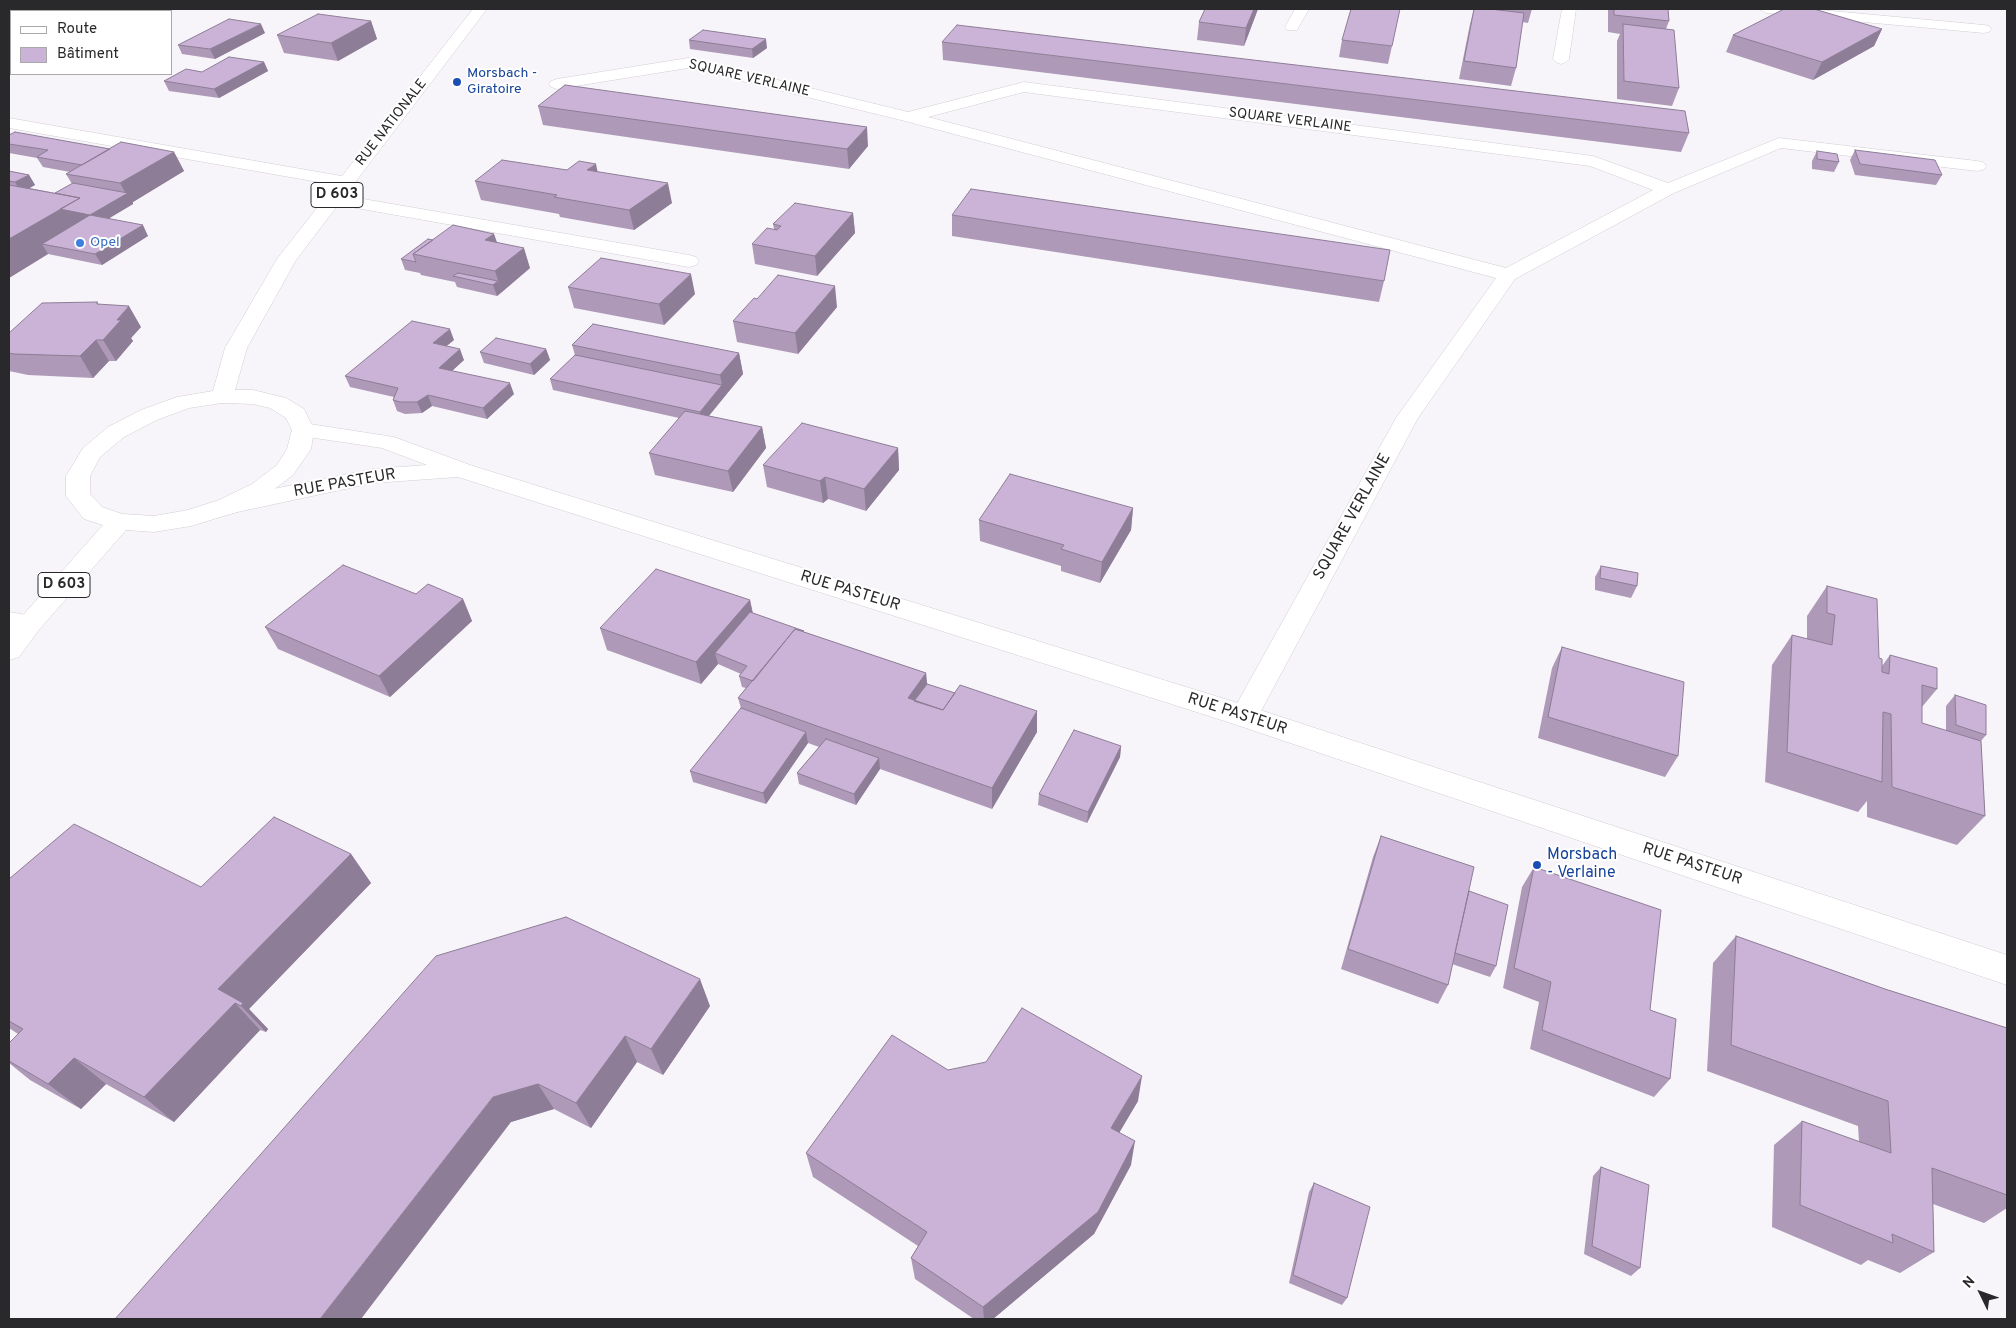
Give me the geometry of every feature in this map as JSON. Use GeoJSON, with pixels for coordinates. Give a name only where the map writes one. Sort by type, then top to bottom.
{"type":"FeatureCollection","features":[{"type":"Feature","properties":{"kind":"street","name":"RUE NATIONALE"},"geometry":{"type":"LineString","coordinates":[[222,396],[236,348],[287,260],[480,9]]}},
{"type":"Feature","properties":{"kind":"street"},"geometry":{"type":"LineString","coordinates":[[1292,27],[1302,9]]}},
{"type":"Feature","properties":{"kind":"street"},"geometry":{"type":"LineString","coordinates":[[1561,59],[1568,9]]}},
{"type":"Feature","properties":{"kind":"street"},"geometry":{"type":"LineString","coordinates":[[1766,9],[1984,29]]}},
{"type":"Feature","properties":{"kind":"street","name":"SQUARE VERLAINE"},"geometry":{"type":"LineString","coordinates":[[557,84],[688,63],[910,117],[1508,275]]}},
{"type":"Feature","properties":{"kind":"street","name":"SQUARE VERLAINE"},"geometry":{"type":"LineString","coordinates":[[910,117],[1024,87],[1593,161],[1668,189]]}},
{"type":"Feature","properties":{"kind":"street"},"geometry":{"type":"LineString","coordinates":[[9,123],[347,182]]}},
{"type":"Feature","properties":{"kind":"street","name":"SQUARE VERLAINE"},"geometry":{"type":"LineString","coordinates":[[1244,716],[1407,418],[1508,275],[1668,189],[1779,143],[1977,166]]}},
{"type":"Feature","properties":{"kind":"street"},"geometry":{"type":"LineString","coordinates":[[334,200],[690,261]]}},
{"type":"Feature","properties":{"kind":"street"},"geometry":{"type":"LineString","coordinates":[[222,396],[253,396],[278,403],[296,414],[303,430],[299,449],[285,470],[260,489],[228,506],[191,518],[154,524],[120,522],[93,513],[78,496],[78,476],[91,453],[116,432],[148,415],[185,402],[222,396]]}},
{"type":"Feature","properties":{"kind":"street","name":"RUE PASTEUR"},"geometry":{"type":"LineString","coordinates":[[303,430],[386,442],[462,470],[1244,716],[2007,970]]}},
{"type":"Feature","properties":{"kind":"street","name":"RUE PASTEUR"},"geometry":{"type":"LineString","coordinates":[[228,506],[373,476],[462,470]]}},
{"type":"Feature","properties":{"kind":"street","name":"D 603"},"geometry":{"type":"LineString","coordinates":[[9,650],[19,622],[120,522]]}},
{"type":"Feature","properties":{"kind":"building"},"geometry":{"type":"Polygon","coordinates":[[[1205,9],[1254,9],[1246,28],[1199,22],[1205,9]]]}},
{"type":"Feature","properties":{"kind":"building"},"geometry":{"type":"Polygon","coordinates":[[[1351,9],[1400,9],[1392,46],[1342,40],[1351,9]]]}},
{"type":"Feature","properties":{"kind":"building"},"geometry":{"type":"Polygon","coordinates":[[[1474,9],[1524,13],[1516,68],[1464,61],[1474,9]]]}},
{"type":"Feature","properties":{"kind":"building"},"geometry":{"type":"Polygon","coordinates":[[[1614,9],[1668,9],[1669,21],[1614,15],[1614,9]]]}},
{"type":"Feature","properties":{"kind":"building"},"geometry":{"type":"Polygon","coordinates":[[[1784,9],[1814,9],[1882,29],[1822,62],[1733,35],[1784,9]]]}},
{"type":"Feature","properties":{"kind":"building"},"geometry":{"type":"Polygon","coordinates":[[[318,14],[371,21],[331,43],[277,35],[318,14]]]}},
{"type":"Feature","properties":{"kind":"building"},"geometry":{"type":"Polygon","coordinates":[[[229,19],[261,24],[210,49],[178,45],[229,19]]]}},
{"type":"Feature","properties":{"kind":"building"},"geometry":{"type":"Polygon","coordinates":[[[1623,24],[1674,30],[1679,88],[1624,81],[1623,24]]]}},
{"type":"Feature","properties":{"kind":"building"},"geometry":{"type":"Polygon","coordinates":[[[957,25],[1685,111],[1689,133],[942,42],[957,25]]]}},
{"type":"Feature","properties":{"kind":"building"},"geometry":{"type":"Polygon","coordinates":[[[703,30],[766,39],[752,49],[689,40],[703,30]]]}},
{"type":"Feature","properties":{"kind":"building"},"geometry":{"type":"Polygon","coordinates":[[[229,57],[264,62],[214,89],[164,81],[186,69],[202,72],[229,57]]]}},
{"type":"Feature","properties":{"kind":"building"},"geometry":{"type":"Polygon","coordinates":[[[565,85],[867,127],[847,149],[538,106],[565,85]]]}},
{"type":"Feature","properties":{"kind":"building"},"geometry":{"type":"Polygon","coordinates":[[[15,132],[110,149],[82,165],[37,157],[48,150],[9,144],[9,135],[15,132]]]}},
{"type":"Feature","properties":{"kind":"building"},"geometry":{"type":"Polygon","coordinates":[[[121,142],[174,152],[120,183],[66,174],[121,142]]]}},
{"type":"Feature","properties":{"kind":"building"},"geometry":{"type":"Polygon","coordinates":[[[1855,150],[1935,160],[1942,175],[1860,164],[1855,150]]]}},
{"type":"Feature","properties":{"kind":"building"},"geometry":{"type":"Polygon","coordinates":[[[1817,151],[1837,154],[1839,162],[1817,159],[1817,151]]]}},
{"type":"Feature","properties":{"kind":"building"},"geometry":{"type":"Polygon","coordinates":[[[502,160],[567,170],[579,161],[596,164],[587,170],[668,183],[629,210],[475,181],[502,160]]]}},
{"type":"Feature","properties":{"kind":"building"},"geometry":{"type":"Polygon","coordinates":[[[9,171],[29,175],[15,182],[9,181],[9,171]]]}},
{"type":"Feature","properties":{"kind":"building"},"geometry":{"type":"Polygon","coordinates":[[[73,183],[128,193],[90,215],[60,209],[80,198],[55,193],[73,183]]]}},
{"type":"Feature","properties":{"kind":"building"},"geometry":{"type":"Polygon","coordinates":[[[9,185],[80,198],[9,239],[9,185]]]}},
{"type":"Feature","properties":{"kind":"building"},"geometry":{"type":"Polygon","coordinates":[[[971,189],[1390,250],[1384,281],[952,215],[971,189]]]}},
{"type":"Feature","properties":{"kind":"building"},"geometry":{"type":"Polygon","coordinates":[[[795,203],[853,213],[815,256],[752,244],[767,228],[777,230],[781,226],[773,224],[795,203]]]}},
{"type":"Feature","properties":{"kind":"building"},"geometry":{"type":"Polygon","coordinates":[[[90,215],[143,225],[95,254],[42,244],[90,215]]]}},
{"type":"Feature","properties":{"kind":"building"},"geometry":{"type":"Polygon","coordinates":[[[453,225],[494,234],[485,240],[524,248],[495,271],[413,254],[453,225]]]}},
{"type":"Feature","properties":{"kind":"building"},"geometry":{"type":"Polygon","coordinates":[[[428,239],[433,240],[413,254],[416,262],[401,259],[428,239]]]}},
{"type":"Feature","properties":{"kind":"building"},"geometry":{"type":"Polygon","coordinates":[[[601,258],[691,274],[659,304],[568,287],[601,258]]]}},
{"type":"Feature","properties":{"kind":"building"},"geometry":{"type":"Polygon","coordinates":[[[458,273],[498,281],[493,285],[453,276],[458,273]]]}},
{"type":"Feature","properties":{"kind":"building"},"geometry":{"type":"Polygon","coordinates":[[[778,275],[835,286],[795,333],[733,321],[754,298],[757,299],[778,275]]]}},
{"type":"Feature","properties":{"kind":"building"},"geometry":{"type":"Polygon","coordinates":[[[97,302],[97,304],[129,306],[117,320],[121,320],[103,340],[96,340],[80,356],[9,353],[9,333],[42,303],[97,302]]]}},
{"type":"Feature","properties":{"kind":"building"},"geometry":{"type":"Polygon","coordinates":[[[412,321],[450,329],[433,343],[460,349],[439,368],[510,383],[483,408],[428,395],[417,402],[400,402],[393,400],[398,388],[345,376],[412,321]]]}},
{"type":"Feature","properties":{"kind":"building"},"geometry":{"type":"Polygon","coordinates":[[[593,324],[739,353],[720,375],[572,345],[593,324]]]}},
{"type":"Feature","properties":{"kind":"building"},"geometry":{"type":"Polygon","coordinates":[[[496,338],[546,349],[530,364],[480,352],[496,338]]]}},
{"type":"Feature","properties":{"kind":"building"},"geometry":{"type":"Polygon","coordinates":[[[575,355],[722,385],[700,412],[550,379],[575,355]]]}},
{"type":"Feature","properties":{"kind":"building"},"geometry":{"type":"Polygon","coordinates":[[[685,411],[762,427],[728,471],[649,453],[685,411]]]}},
{"type":"Feature","properties":{"kind":"building"},"geometry":{"type":"Polygon","coordinates":[[[802,423],[898,448],[864,489],[825,477],[820,481],[763,465],[802,423]]]}},
{"type":"Feature","properties":{"kind":"building"},"geometry":{"type":"Polygon","coordinates":[[[1010,474],[1133,508],[1102,562],[1061,549],[1064,545],[979,520],[1010,474]]]}},
{"type":"Feature","properties":{"kind":"building"},"geometry":{"type":"Polygon","coordinates":[[[343,565],[416,594],[428,584],[463,599],[379,676],[265,627],[343,565]]]}},
{"type":"Feature","properties":{"kind":"building"},"geometry":{"type":"Polygon","coordinates":[[[1601,566],[1638,573],[1637,586],[1600,578],[1601,566]]]}},
{"type":"Feature","properties":{"kind":"building"},"geometry":{"type":"Polygon","coordinates":[[[656,569],[750,600],[696,662],[600,628],[656,569]]]}},
{"type":"Feature","properties":{"kind":"building"},"geometry":{"type":"Polygon","coordinates":[[[1827,586],[1877,599],[1879,658],[1882,659],[1882,672],[1889,674],[1890,655],[1937,668],[1937,689],[1922,685],[1922,723],[1981,741],[1985,816],[1892,787],[1891,714],[1883,712],[1882,782],[1787,752],[1792,635],[1832,645],[1835,615],[1827,613],[1827,586]]]}},
{"type":"Feature","properties":{"kind":"building"},"geometry":{"type":"Polygon","coordinates":[[[750,612],[804,631],[795,629],[753,681],[739,676],[747,666],[715,653],[750,612]]]}},
{"type":"Feature","properties":{"kind":"building"},"geometry":{"type":"Polygon","coordinates":[[[795,629],[926,673],[908,698],[943,710],[960,685],[1037,711],[992,788],[738,698],[795,629]]]}},
{"type":"Feature","properties":{"kind":"building"},"geometry":{"type":"Polygon","coordinates":[[[1562,647],[1684,682],[1678,756],[1548,717],[1562,647]]]}},
{"type":"Feature","properties":{"kind":"building"},"geometry":{"type":"Polygon","coordinates":[[[927,684],[955,693],[943,710],[914,701],[927,684]]]}},
{"type":"Feature","properties":{"kind":"building"},"geometry":{"type":"Polygon","coordinates":[[[1955,695],[1986,705],[1986,735],[1956,725],[1955,695]]]}},
{"type":"Feature","properties":{"kind":"building"},"geometry":{"type":"Polygon","coordinates":[[[741,708],[806,732],[763,793],[690,771],[741,708]]]}},
{"type":"Feature","properties":{"kind":"building"},"geometry":{"type":"Polygon","coordinates":[[[1074,730],[1121,746],[1088,812],[1039,794],[1074,730]]]}},
{"type":"Feature","properties":{"kind":"building"},"geometry":{"type":"Polygon","coordinates":[[[826,739],[879,758],[854,794],[797,773],[826,739]]]}},
{"type":"Feature","properties":{"kind":"building"},"geometry":{"type":"Polygon","coordinates":[[[274,817],[351,854],[218,989],[243,1003],[241,1006],[235,1003],[144,1097],[74,1058],[48,1084],[9,1061],[9,1043],[23,1029],[9,1021],[9,879],[74,824],[201,887],[274,817]]]}},
{"type":"Feature","properties":{"kind":"building"},"geometry":{"type":"Polygon","coordinates":[[[1381,836],[1474,867],[1448,985],[1348,949],[1381,836]]]}},
{"type":"Feature","properties":{"kind":"building"},"geometry":{"type":"Polygon","coordinates":[[[1534,867],[1661,910],[1650,1010],[1676,1019],[1670,1079],[1542,1030],[1551,982],[1514,968],[1534,867]]]}},
{"type":"Feature","properties":{"kind":"building"},"geometry":{"type":"Polygon","coordinates":[[[1469,891],[1508,905],[1496,966],[1455,953],[1469,891]]]}},
{"type":"Feature","properties":{"kind":"building"},"geometry":{"type":"Polygon","coordinates":[[[566,917],[700,979],[651,1049],[625,1036],[576,1103],[538,1084],[493,1097],[320,1319],[115,1319],[436,956],[566,917]]]}},
{"type":"Feature","properties":{"kind":"building"},"geometry":{"type":"Polygon","coordinates":[[[1736,936],[1885,989],[2007,1028],[2007,1195],[1932,1168],[1934,1252],[1892,1234],[1893,1243],[1800,1205],[1802,1121],[1891,1153],[1888,1101],[1731,1045],[1736,936]]]}},
{"type":"Feature","properties":{"kind":"building"},"geometry":{"type":"Polygon","coordinates":[[[1022,1008],[1142,1076],[1111,1128],[1135,1141],[1098,1212],[983,1307],[911,1258],[927,1232],[806,1153],[892,1035],[948,1070],[986,1062],[1022,1008]]]}},
{"type":"Feature","properties":{"kind":"building"},"geometry":{"type":"Polygon","coordinates":[[[1601,1167],[1649,1185],[1640,1268],[1592,1246],[1601,1167]]]}},
{"type":"Feature","properties":{"kind":"building"},"geometry":{"type":"Polygon","coordinates":[[[1314,1183],[1370,1207],[1347,1298],[1293,1275],[1314,1183]]]}},
{"type":"Feature","properties":{"kind":"place","name":"Morsbach - Giratoire"},"geometry":{"type":"Point","coordinates":[457,82]}},
{"type":"Feature","properties":{"kind":"place","name":"Opel"},"geometry":{"type":"Point","coordinates":[80,243]}},
{"type":"Feature","properties":{"kind":"place","name":"Morsbach - Verlaine"},"geometry":{"type":"Point","coordinates":[1537,865]}}]}
